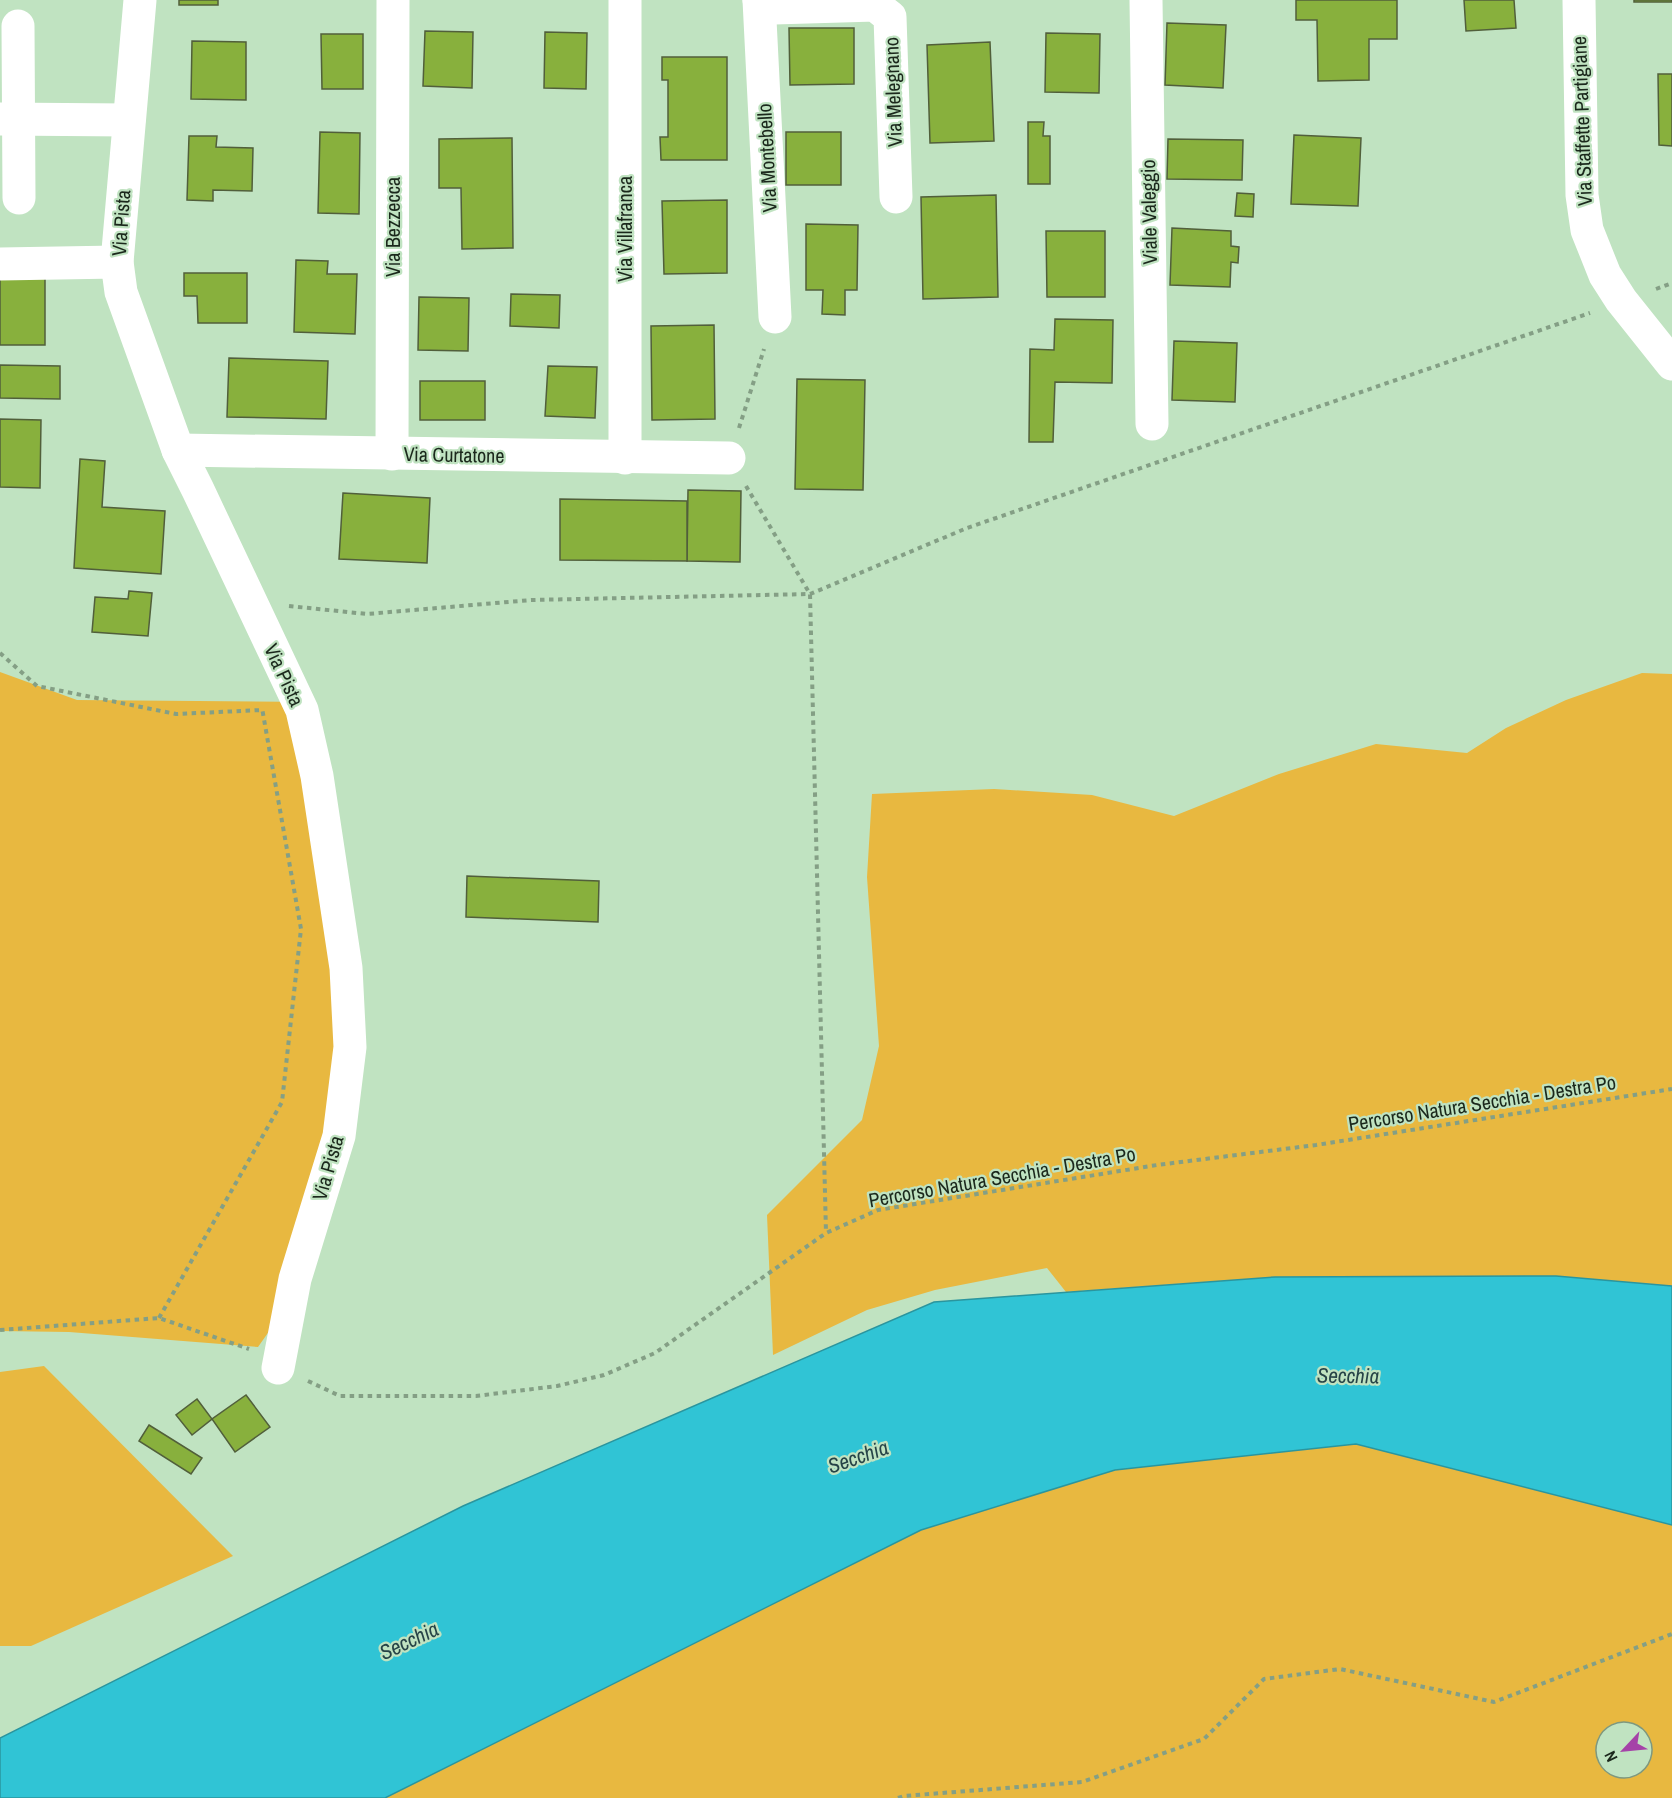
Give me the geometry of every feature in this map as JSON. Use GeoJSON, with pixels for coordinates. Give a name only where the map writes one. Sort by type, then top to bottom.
{"type":"FeatureCollection","features":[{"type":"Feature","properties":{"kind":"street","name":"Via Pista"},"geometry":{"type":"LineString","coordinates":[[140,0],[117,262],[121,292],[178,450],[302,710],[317,776],[346,968],[350,1047],[339,1136],[295,1279],[278,1368]]}},
{"type":"Feature","properties":{"kind":"street","name":"Via Bezzecca"},"geometry":{"type":"LineString","coordinates":[[392,454],[393,0]]}},
{"type":"Feature","properties":{"kind":"street","name":"Via Villafranca"},"geometry":{"type":"LineString","coordinates":[[625,0],[625,458]]}},
{"type":"Feature","properties":{"kind":"street","name":"Via Melegnano"},"geometry":{"type":"LineString","coordinates":[[759,0],[774,8],[875,5],[890,17],[896,197]]}},
{"type":"Feature","properties":{"kind":"street","name":"Via Montebello"},"geometry":{"type":"LineString","coordinates":[[759,0],[775,317]]}},
{"type":"Feature","properties":{"kind":"street","name":"Viale Valeggio"},"geometry":{"type":"LineString","coordinates":[[1146,0],[1152,424]]}},
{"type":"Feature","properties":{"kind":"street","name":"Via Staffette Partigiane"},"geometry":{"type":"LineString","coordinates":[[1579,0],[1582,195],[1587,230],[1613,287],[1672,364]]}},
{"type":"Feature","properties":{"kind":"street"},"geometry":{"type":"LineString","coordinates":[[18,26],[9,120],[19,198]]}},
{"type":"Feature","properties":{"kind":"street"},"geometry":{"type":"LineString","coordinates":[[9,120],[129,120]]}},
{"type":"Feature","properties":{"kind":"street"},"geometry":{"type":"LineString","coordinates":[[0,264],[117,262]]}},
{"type":"Feature","properties":{"kind":"street","name":"Via Curtatone"},"geometry":{"type":"LineString","coordinates":[[178,450],[729,458]]}},
{"type":"Feature","properties":{"kind":"path"},"geometry":{"type":"LineString","coordinates":[[250,601],[367,614],[531,600],[810,594],[967,528],[1596,311],[1613,287]]}},
{"type":"Feature","properties":{"kind":"path"},"geometry":{"type":"LineString","coordinates":[[810,594],[826,1233]]}},
{"type":"Feature","properties":{"kind":"path"},"geometry":{"type":"LineString","coordinates":[[0,653],[37,686],[176,714],[262,710]]}},
{"type":"Feature","properties":{"kind":"path"},"geometry":{"type":"LineString","coordinates":[[159,1318],[282,1102],[301,929],[261,699]]}},
{"type":"Feature","properties":{"kind":"path","name":"Percorso Natura Secchia - Destra Po"},"geometry":{"type":"LineString","coordinates":[[0,1330],[159,1318],[255,1351],[278,1368],[340,1396],[476,1396],[557,1386],[604,1375],[655,1353],[826,1233],[878,1210],[1157,1165],[1316,1145],[1672,1089]]}},
{"type":"Feature","properties":{"kind":"path"},"geometry":{"type":"LineString","coordinates":[[898,1798],[1082,1782],[1204,1738],[1264,1679],[1340,1669],[1494,1702],[1672,1634]]}},
{"type":"Feature","properties":{"kind":"shaded area"},"geometry":{"type":"Polygon","coordinates":[[[0,672],[77,700],[311,702],[356,973],[289,1303],[258,1347],[69,1332],[0,1331],[0,672]]]}},
{"type":"Feature","properties":{"kind":"shaded area"},"geometry":{"type":"Polygon","coordinates":[[[1642,673],[1672,674],[1672,1286],[1556,1276],[1275,1277],[1066,1292],[1047,1268],[935,1290],[867,1310],[773,1355],[767,1215],[862,1120],[879,1046],[867,877],[872,794],[994,789],[1092,795],[1174,816],[1279,774],[1376,744],[1467,753],[1506,728],[1566,700],[1642,673]]]}},
{"type":"Feature","properties":{"kind":"shaded area"},"geometry":{"type":"Polygon","coordinates":[[[44,1366],[233,1556],[31,1646],[0,1646],[0,1372],[44,1366]]]}},
{"type":"Feature","properties":{"kind":"shaded area"},"geometry":{"type":"Polygon","coordinates":[[[1356,1444],[1672,1525],[1672,1798],[385,1798],[921,1530],[1115,1470],[1356,1444]]]}},
{"type":"Feature","properties":{"kind":"water","name":"Secchia"},"geometry":{"type":"Polygon","coordinates":[[[1556,1276],[1672,1286],[1672,1525],[1356,1444],[1115,1470],[921,1530],[385,1798],[0,1798],[0,1738],[463,1506],[934,1302],[1275,1277],[1556,1276]]]}},
{"type":"Feature","properties":{"kind":"building"},"geometry":{"type":"Polygon","coordinates":[[[179,0],[218,0],[218,5],[179,5],[179,0]]]}},
{"type":"Feature","properties":{"kind":"building"},"geometry":{"type":"Polygon","coordinates":[[[1296,0],[1397,0],[1397,39],[1369,39],[1369,80],[1318,81],[1317,20],[1296,20],[1296,0]]]}},
{"type":"Feature","properties":{"kind":"building"},"geometry":{"type":"Polygon","coordinates":[[[1464,0],[1514,0],[1516,28],[1466,31],[1464,0]]]}},
{"type":"Feature","properties":{"kind":"building"},"geometry":{"type":"Polygon","coordinates":[[[1634,0],[1672,0],[1672,2],[1634,2],[1634,0]]]}},
{"type":"Feature","properties":{"kind":"building"},"geometry":{"type":"Polygon","coordinates":[[[1167,23],[1226,25],[1223,88],[1165,85],[1167,23]]]}},
{"type":"Feature","properties":{"kind":"building"},"geometry":{"type":"Polygon","coordinates":[[[789,28],[854,28],[854,84],[790,85],[789,28]]]}},
{"type":"Feature","properties":{"kind":"building"},"geometry":{"type":"Polygon","coordinates":[[[425,31],[473,32],[472,88],[423,86],[425,31]]]}},
{"type":"Feature","properties":{"kind":"building"},"geometry":{"type":"Polygon","coordinates":[[[545,32],[587,33],[586,89],[544,88],[545,32]]]}},
{"type":"Feature","properties":{"kind":"building"},"geometry":{"type":"Polygon","coordinates":[[[1046,33],[1100,34],[1099,93],[1045,92],[1046,33]]]}},
{"type":"Feature","properties":{"kind":"building"},"geometry":{"type":"Polygon","coordinates":[[[321,34],[363,34],[363,89],[322,89],[321,34]]]}},
{"type":"Feature","properties":{"kind":"building"},"geometry":{"type":"Polygon","coordinates":[[[192,41],[246,42],[246,100],[191,99],[192,41]]]}},
{"type":"Feature","properties":{"kind":"building"},"geometry":{"type":"Polygon","coordinates":[[[990,42],[994,141],[930,143],[927,45],[990,42]]]}},
{"type":"Feature","properties":{"kind":"building"},"geometry":{"type":"Polygon","coordinates":[[[662,57],[727,57],[727,160],[661,160],[660,137],[668,137],[668,80],[662,80],[662,57]]]}},
{"type":"Feature","properties":{"kind":"building"},"geometry":{"type":"Polygon","coordinates":[[[1658,74],[1672,74],[1672,146],[1659,145],[1658,74]]]}},
{"type":"Feature","properties":{"kind":"building"},"geometry":{"type":"Polygon","coordinates":[[[1028,122],[1044,122],[1043,136],[1050,136],[1050,184],[1028,184],[1028,122]]]}},
{"type":"Feature","properties":{"kind":"building"},"geometry":{"type":"Polygon","coordinates":[[[320,132],[360,133],[359,214],[318,213],[320,132]]]}},
{"type":"Feature","properties":{"kind":"building"},"geometry":{"type":"Polygon","coordinates":[[[786,132],[841,132],[841,185],[786,185],[786,132]]]}},
{"type":"Feature","properties":{"kind":"building"},"geometry":{"type":"Polygon","coordinates":[[[1294,135],[1361,138],[1358,206],[1291,204],[1294,135]]]}},
{"type":"Feature","properties":{"kind":"building"},"geometry":{"type":"Polygon","coordinates":[[[189,136],[217,136],[216,147],[253,148],[252,191],[213,190],[213,201],[187,200],[189,136]]]}},
{"type":"Feature","properties":{"kind":"building"},"geometry":{"type":"Polygon","coordinates":[[[512,138],[513,248],[462,249],[461,188],[439,188],[439,139],[512,138]]]}},
{"type":"Feature","properties":{"kind":"building"},"geometry":{"type":"Polygon","coordinates":[[[1168,139],[1243,140],[1242,180],[1167,179],[1168,139]]]}},
{"type":"Feature","properties":{"kind":"building"},"geometry":{"type":"Polygon","coordinates":[[[1237,193],[1254,194],[1253,217],[1235,216],[1237,193]]]}},
{"type":"Feature","properties":{"kind":"building"},"geometry":{"type":"Polygon","coordinates":[[[996,195],[998,297],[923,299],[921,197],[996,195]]]}},
{"type":"Feature","properties":{"kind":"building"},"geometry":{"type":"Polygon","coordinates":[[[727,200],[727,273],[664,274],[662,201],[727,200]]]}},
{"type":"Feature","properties":{"kind":"building"},"geometry":{"type":"Polygon","coordinates":[[[806,224],[858,225],[857,290],[845,290],[845,315],[822,314],[823,290],[806,290],[806,224]]]}},
{"type":"Feature","properties":{"kind":"building"},"geometry":{"type":"Polygon","coordinates":[[[1172,228],[1231,231],[1231,246],[1239,247],[1238,263],[1231,262],[1230,287],[1170,285],[1172,228]]]}},
{"type":"Feature","properties":{"kind":"building"},"geometry":{"type":"Polygon","coordinates":[[[1046,231],[1105,231],[1105,297],[1047,297],[1046,231]]]}},
{"type":"Feature","properties":{"kind":"building"},"geometry":{"type":"Polygon","coordinates":[[[296,260],[328,261],[327,274],[357,274],[355,334],[294,332],[296,260]]]}},
{"type":"Feature","properties":{"kind":"building"},"geometry":{"type":"Polygon","coordinates":[[[184,273],[247,273],[247,323],[198,323],[197,296],[184,296],[184,273]]]}},
{"type":"Feature","properties":{"kind":"building"},"geometry":{"type":"Polygon","coordinates":[[[0,274],[45,274],[45,345],[0,345],[0,274]]]}},
{"type":"Feature","properties":{"kind":"building"},"geometry":{"type":"Polygon","coordinates":[[[511,294],[560,295],[559,328],[510,326],[511,294]]]}},
{"type":"Feature","properties":{"kind":"building"},"geometry":{"type":"Polygon","coordinates":[[[419,297],[469,298],[468,351],[418,350],[419,297]]]}},
{"type":"Feature","properties":{"kind":"building"},"geometry":{"type":"Polygon","coordinates":[[[1055,319],[1113,320],[1112,383],[1055,382],[1053,442],[1029,442],[1030,349],[1054,350],[1055,319]]]}},
{"type":"Feature","properties":{"kind":"building"},"geometry":{"type":"Polygon","coordinates":[[[714,325],[715,419],[652,420],[651,326],[714,325]]]}},
{"type":"Feature","properties":{"kind":"building"},"geometry":{"type":"Polygon","coordinates":[[[1174,341],[1237,343],[1235,402],[1172,400],[1174,341]]]}},
{"type":"Feature","properties":{"kind":"building"},"geometry":{"type":"Polygon","coordinates":[[[229,358],[328,361],[326,419],[227,417],[229,358]]]}},
{"type":"Feature","properties":{"kind":"building"},"geometry":{"type":"Polygon","coordinates":[[[0,365],[60,366],[60,399],[0,398],[0,365]]]}},
{"type":"Feature","properties":{"kind":"building"},"geometry":{"type":"Polygon","coordinates":[[[548,366],[597,367],[595,418],[545,416],[548,366]]]}},
{"type":"Feature","properties":{"kind":"building"},"geometry":{"type":"Polygon","coordinates":[[[797,379],[865,380],[863,490],[795,489],[797,379]]]}},
{"type":"Feature","properties":{"kind":"building"},"geometry":{"type":"Polygon","coordinates":[[[420,381],[485,381],[485,420],[420,420],[420,381]]]}},
{"type":"Feature","properties":{"kind":"building"},"geometry":{"type":"Polygon","coordinates":[[[0,419],[41,420],[40,488],[0,487],[0,419]]]}},
{"type":"Feature","properties":{"kind":"building"},"geometry":{"type":"Polygon","coordinates":[[[80,459],[105,461],[102,507],[165,511],[161,574],[74,568],[80,459]]]}},
{"type":"Feature","properties":{"kind":"building"},"geometry":{"type":"Polygon","coordinates":[[[688,490],[741,491],[740,562],[687,561],[688,490]]]}},
{"type":"Feature","properties":{"kind":"building"},"geometry":{"type":"Polygon","coordinates":[[[343,493],[430,498],[427,563],[339,559],[343,493]]]}},
{"type":"Feature","properties":{"kind":"building"},"geometry":{"type":"Polygon","coordinates":[[[560,499],[687,501],[687,561],[560,560],[560,499]]]}},
{"type":"Feature","properties":{"kind":"building"},"geometry":{"type":"Polygon","coordinates":[[[129,591],[152,593],[148,636],[92,632],[95,597],[128,599],[129,591]]]}},
{"type":"Feature","properties":{"kind":"building"},"geometry":{"type":"Polygon","coordinates":[[[467,876],[599,881],[598,922],[466,917],[467,876]]]}},
{"type":"Feature","properties":{"kind":"building"},"geometry":{"type":"Polygon","coordinates":[[[246,1395],[270,1427],[235,1452],[212,1419],[246,1395]]]}},
{"type":"Feature","properties":{"kind":"building"},"geometry":{"type":"Polygon","coordinates":[[[197,1399],[212,1419],[192,1435],[176,1415],[197,1399]]]}},
{"type":"Feature","properties":{"kind":"building"},"geometry":{"type":"Polygon","coordinates":[[[149,1425],[202,1458],[191,1474],[139,1441],[149,1425]]]}}]}
